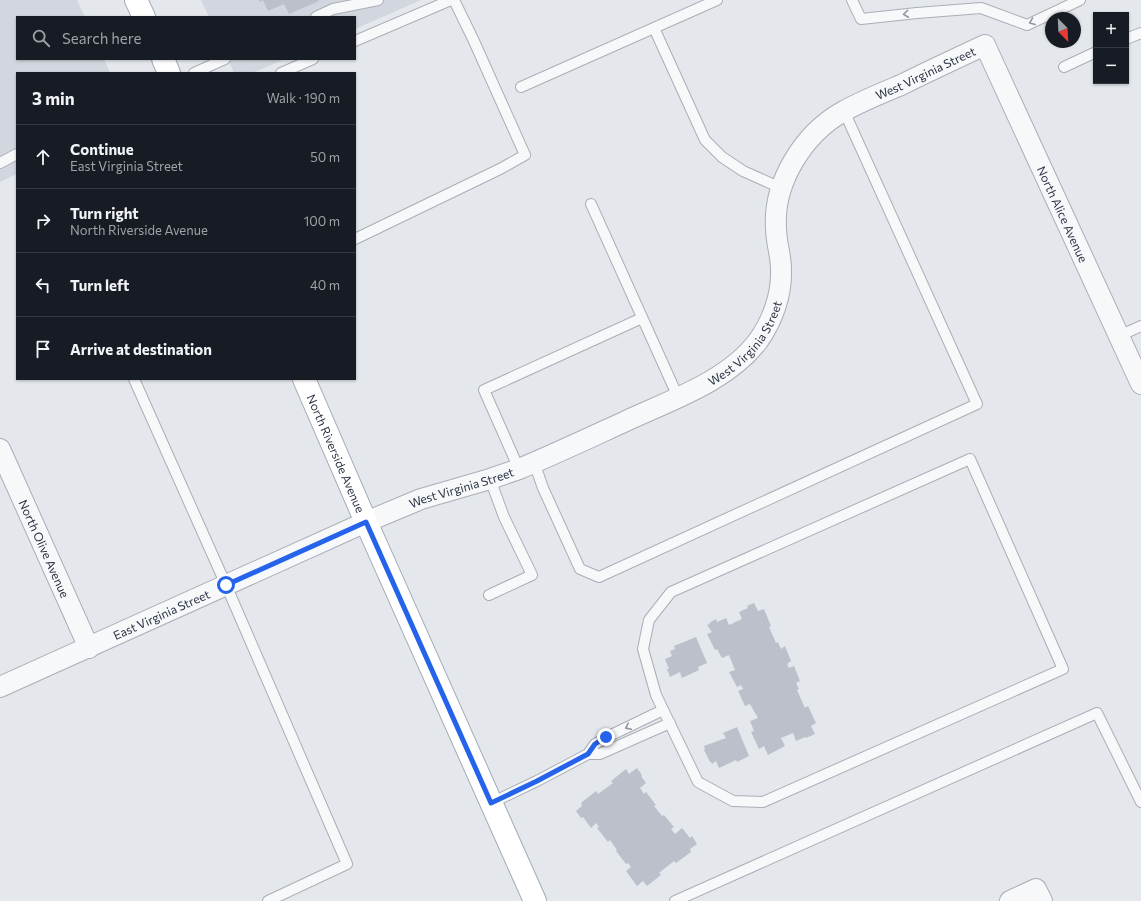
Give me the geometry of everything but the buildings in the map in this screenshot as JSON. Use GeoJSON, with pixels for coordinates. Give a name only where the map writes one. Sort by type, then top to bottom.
{"type":"FeatureCollection","features":[{"type":"Feature","properties":{"kind":"main road"},"geometry":{"type":"LineString","coordinates":[[136,0],[144,16]]}},
{"type":"Feature","properties":{"kind":"main road"},"geometry":{"type":"LineString","coordinates":[[164,60],[170,72]]}},
{"type":"Feature","properties":{"kind":"main road","name":"North Riverside Avenue"},"geometry":{"type":"LineString","coordinates":[[304,380],[535,901]]}},
{"type":"Feature","properties":{"kind":"street","name":"West Virginia Street"},"geometry":{"type":"LineString","coordinates":[[366,522],[421,499],[490,479],[527,466],[711,382],[746,356],[759,340],[769,323],[779,296],[781,268],[776,227],[777,210],[781,188],[789,169],[806,143],[817,130],[844,111],[985,45]]}},
{"type":"Feature","properties":{"kind":"street","name":"North Alice Avenue"},"geometry":{"type":"LineString","coordinates":[[985,45],[1141,384]]}},
{"type":"Feature","properties":{"kind":"street","name":"North Olive Avenue"},"geometry":{"type":"LineString","coordinates":[[0,449],[89,648]]}},
{"type":"Feature","properties":{"kind":"street","name":"East Virginia Street"},"geometry":{"type":"LineString","coordinates":[[0,687],[366,522]]}},
{"type":"Feature","properties":{"kind":"street"},"geometry":{"type":"LineString","coordinates":[[1010,901],[1039,895]]}},
{"type":"Feature","properties":{"kind":"lane"},"geometry":{"type":"LineString","coordinates":[[318,16],[333,9],[378,0]]}},
{"type":"Feature","properties":{"kind":"lane"},"geometry":{"type":"LineString","coordinates":[[356,41],[451,0]]}},
{"type":"Feature","properties":{"kind":"lane"},"geometry":{"type":"LineString","coordinates":[[356,239],[525,155],[454,0]]}},
{"type":"Feature","properties":{"kind":"lane"},"geometry":{"type":"LineString","coordinates":[[521,87],[717,0]]}},
{"type":"Feature","properties":{"kind":"lane"},"geometry":{"type":"LineString","coordinates":[[852,0],[861,19],[981,8],[1027,25],[1080,0]]}},
{"type":"Feature","properties":{"kind":"lane"},"geometry":{"type":"LineString","coordinates":[[654,28],[706,140],[722,157],[743,171],[781,188]]}},
{"type":"Feature","properties":{"kind":"lane"},"geometry":{"type":"LineString","coordinates":[[1129,38],[1141,33]]}},
{"type":"Feature","properties":{"kind":"lane"},"geometry":{"type":"LineString","coordinates":[[1064,67],[1093,53]]}},
{"type":"Feature","properties":{"kind":"lane"},"geometry":{"type":"LineString","coordinates":[[196,72],[223,60]]}},
{"type":"Feature","properties":{"kind":"lane"},"geometry":{"type":"LineString","coordinates":[[283,72],[311,60]]}},
{"type":"Feature","properties":{"kind":"lane"},"geometry":{"type":"LineString","coordinates":[[642,318],[484,390],[527,466],[543,488],[580,569],[598,577],[977,404],[844,111]]}},
{"type":"Feature","properties":{"kind":"lane"},"geometry":{"type":"LineString","coordinates":[[0,163],[16,155]]}},
{"type":"Feature","properties":{"kind":"lane"},"geometry":{"type":"LineString","coordinates":[[590,204],[678,397]]}},
{"type":"Feature","properties":{"kind":"lane"},"geometry":{"type":"LineString","coordinates":[[1119,336],[1141,326]]}},
{"type":"Feature","properties":{"kind":"lane"},"geometry":{"type":"LineString","coordinates":[[134,380],[226,585],[347,864],[268,901]]}},
{"type":"Feature","properties":{"kind":"lane"},"geometry":{"type":"LineString","coordinates":[[970,459],[1063,669],[762,802],[733,802],[698,782],[670,723],[656,695],[643,649],[649,620],[671,592],[970,459]]}},
{"type":"Feature","properties":{"kind":"lane"},"geometry":{"type":"LineString","coordinates":[[489,595],[532,575],[504,517],[490,479]]}},
{"type":"Feature","properties":{"kind":"lane"},"geometry":{"type":"LineString","coordinates":[[491,803],[588,754],[595,744],[606,737],[663,710]]}},
{"type":"Feature","properties":{"kind":"lane"},"geometry":{"type":"LineString","coordinates":[[675,901],[1097,713],[1141,802]]}},
{"type":"Feature","properties":{"kind":"lane"},"geometry":{"type":"LineString","coordinates":[[588,754],[600,754],[670,723]]}},
{"type":"Feature","properties":{"kind":"shaded area"},"geometry":{"type":"Polygon","coordinates":[[[0,0],[77,0],[85,16],[16,16],[16,60],[104,60],[110,72],[16,72],[16,174],[0,182],[0,0]]]}},
{"type":"Feature","properties":{"kind":"shaded area"},"geometry":{"type":"Polygon","coordinates":[[[201,0],[421,0],[356,29],[356,16],[209,16],[201,0]]]}},
{"type":"Feature","properties":{"kind":"shaded area"},"geometry":{"type":"Polygon","coordinates":[[[228,60],[283,60],[254,72],[234,72],[228,60]]]}},
{"type":"Feature","properties":{"kind":"route"},"geometry":{"type":"LineString","coordinates":[[226,585],[366,522],[491,803],[588,754],[595,744],[606,737]]}}]}
